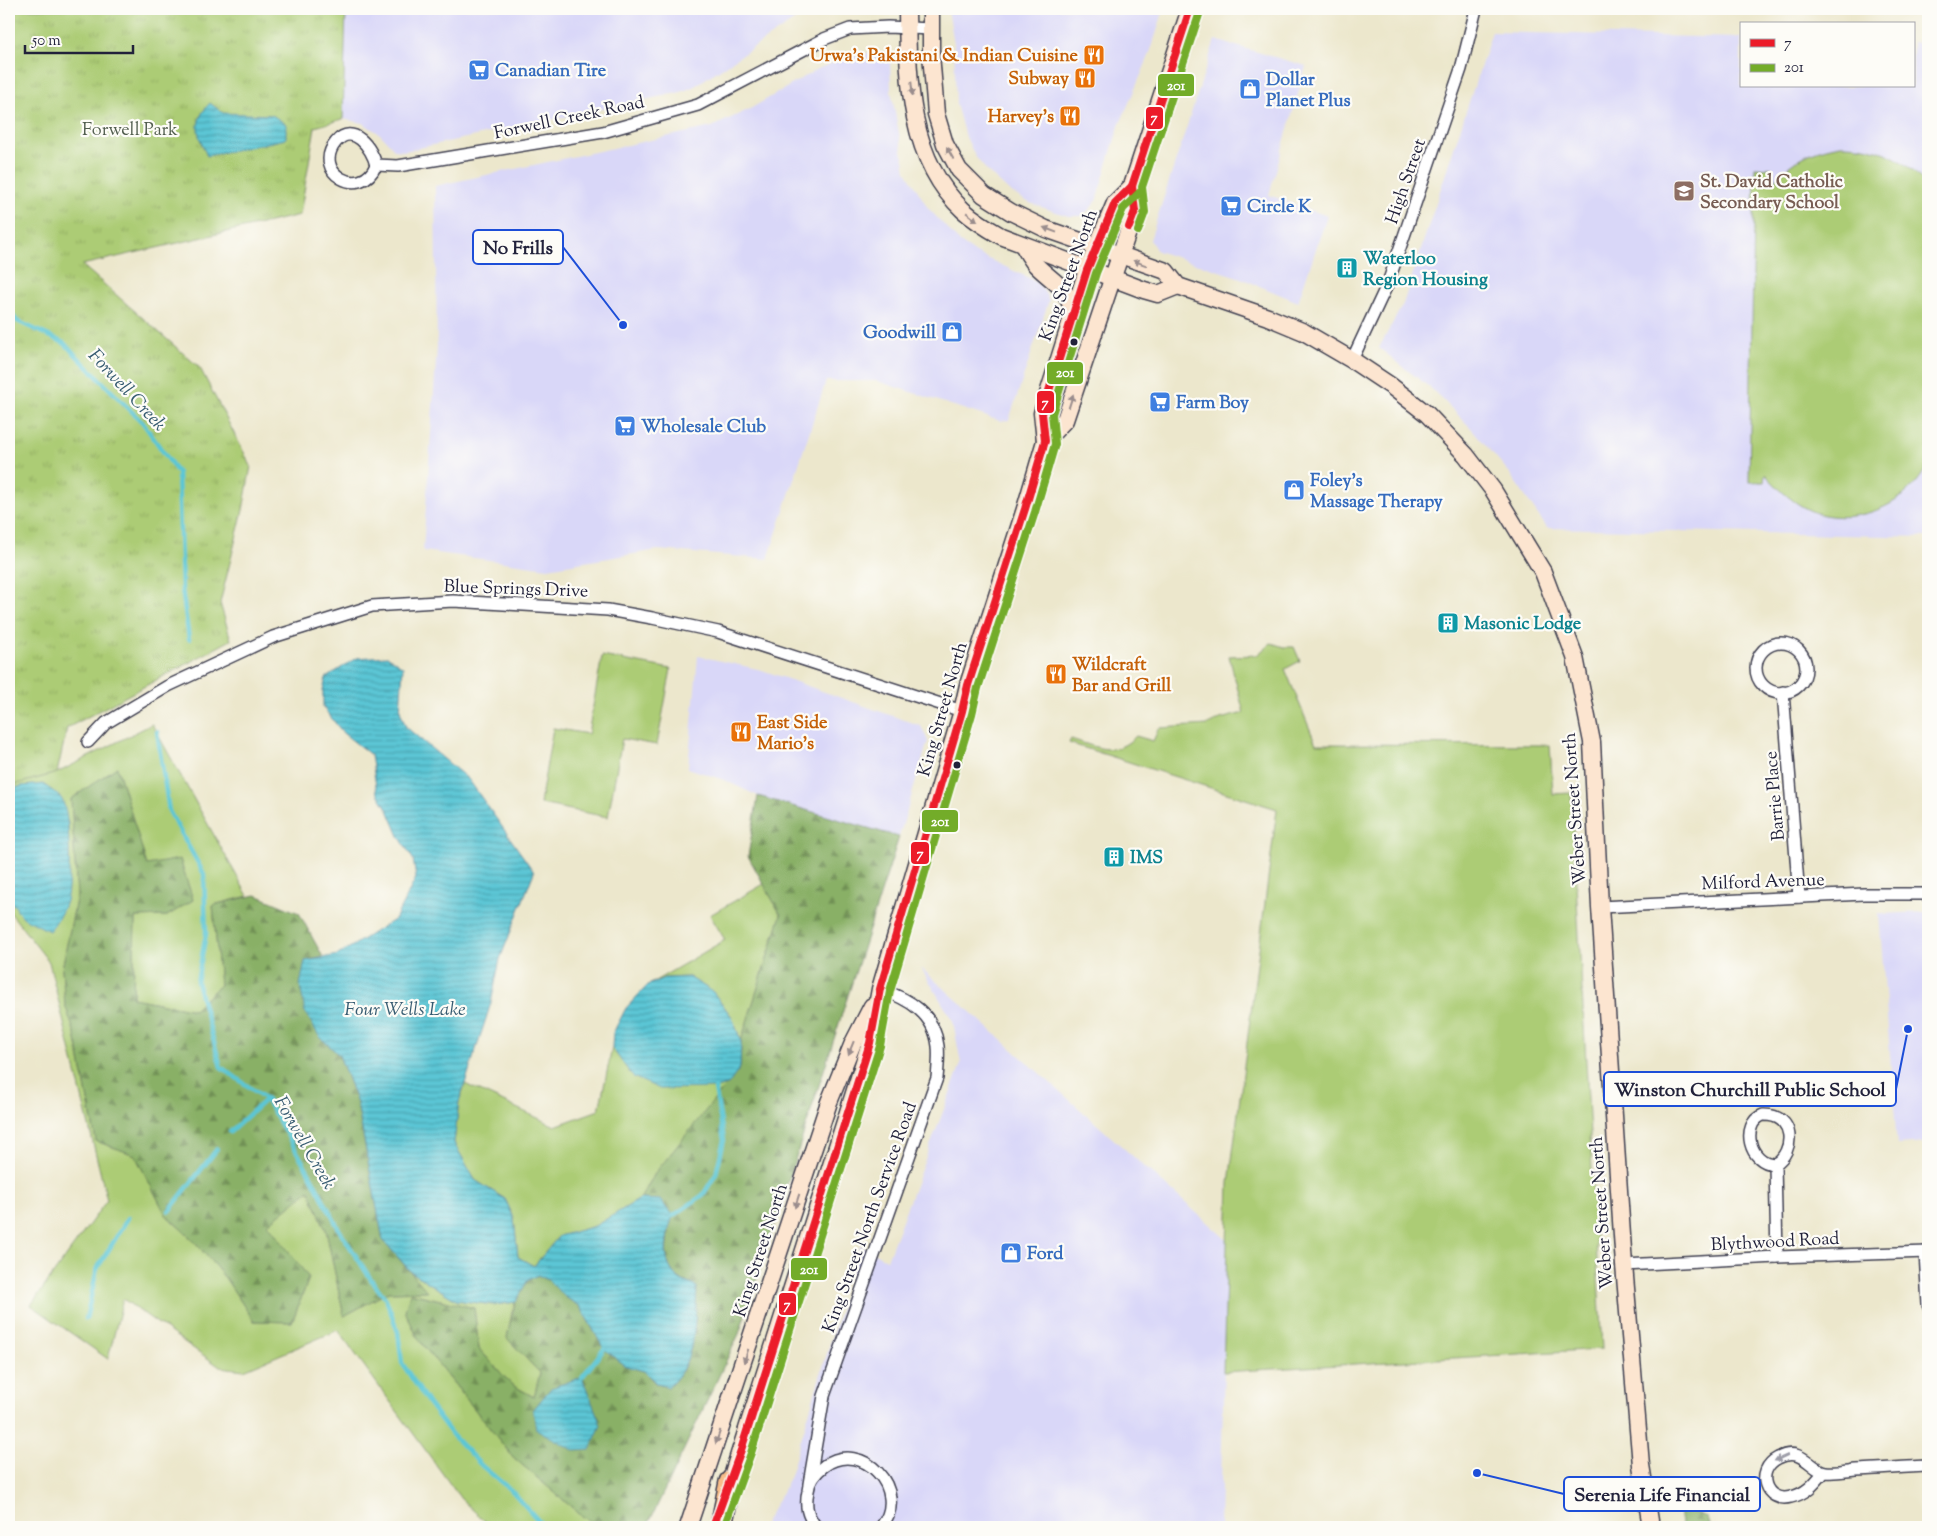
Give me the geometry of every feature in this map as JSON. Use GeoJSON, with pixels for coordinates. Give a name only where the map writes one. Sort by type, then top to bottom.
{"type":"FeatureCollection","features":[{"type":"Feature","properties":{"kind":"highway"},"geometry":{"type":"LineString","coordinates":[[722,1527],[730,1482]]}},
{"type":"Feature","properties":{"kind":"main road"},"geometry":{"type":"LineString","coordinates":[[908,9],[908,56],[917,131],[934,173],[963,210],[1001,236],[1069,261],[1087,270],[1158,294],[1178,286]]}},
{"type":"Feature","properties":{"kind":"main road","name":"Weber Street North"},"geometry":{"type":"LineString","coordinates":[[931,9],[936,114],[945,144],[959,170],[984,194],[1011,212],[1046,229],[1166,271],[1178,286],[1268,317],[1304,332],[1352,360],[1391,386],[1426,414],[1466,454],[1514,521],[1543,572],[1575,658],[1592,742],[1600,907],[1624,1265],[1641,1466],[1652,1527]]}},
{"type":"Feature","properties":{"kind":"main road","name":"King Street North"},"geometry":{"type":"LineString","coordinates":[[1045,441],[1065,420],[1135,211],[1132,186],[1190,9]]}},
{"type":"Feature","properties":{"kind":"main road","name":"King Street North"},"geometry":{"type":"LineString","coordinates":[[713,1527],[730,1482],[870,1043],[880,989],[968,685],[1026,509],[1045,441],[1042,413],[1096,247],[1115,203],[1132,186]]}},
{"type":"Feature","properties":{"kind":"main road"},"geometry":{"type":"LineString","coordinates":[[1022,244],[1038,267],[1058,283],[1066,293],[1070,300],[1073,315]]}},
{"type":"Feature","properties":{"kind":"main road","name":"King Street North"},"geometry":{"type":"LineString","coordinates":[[688,1527],[830,1102],[852,1043],[880,989]]}},
{"type":"Feature","properties":{"kind":"street","name":"High Street"},"geometry":{"type":"LineString","coordinates":[[1352,360],[1388,283],[1462,69],[1476,9]]}},
{"type":"Feature","properties":{"kind":"street","name":"Forwell Creek Road"},"geometry":{"type":"LineString","coordinates":[[376,165],[398,166],[603,132],[698,105],[824,39],[850,29],[888,27],[931,29]]}},
{"type":"Feature","properties":{"kind":"street"},"geometry":{"type":"LineString","coordinates":[[344,136],[364,140],[370,148],[376,165],[373,172],[366,177],[353,182],[346,182],[338,177],[331,168],[329,158],[332,147],[344,136]]}},
{"type":"Feature","properties":{"kind":"street","name":"Blue Springs Drive"},"geometry":{"type":"LineString","coordinates":[[88,742],[106,723],[168,686],[273,637],[372,606],[453,601],[608,610],[718,632],[962,711]]}},
{"type":"Feature","properties":{"kind":"street"},"geometry":{"type":"LineString","coordinates":[[1778,643],[1794,646],[1802,654],[1806,664],[1806,673],[1803,681],[1791,690],[1783,692],[1768,689],[1762,683],[1756,671],[1761,653],[1767,647],[1778,643]]}},
{"type":"Feature","properties":{"kind":"street","name":"Barrie Place"},"geometry":{"type":"LineString","coordinates":[[1783,692],[1799,897]]}},
{"type":"Feature","properties":{"kind":"street","name":"Milford Avenue"},"geometry":{"type":"LineString","coordinates":[[1600,907],[1799,897],[1928,894]]}},
{"type":"Feature","properties":{"kind":"street","name":"King Street North Service Road"},"geometry":{"type":"LineString","coordinates":[[816,1527],[809,1519],[806,1504],[824,1396],[937,1078],[938,1046],[930,1023],[914,1004],[902,996],[880,989]]}},
{"type":"Feature","properties":{"kind":"street"},"geometry":{"type":"LineString","coordinates":[[1763,1115],[1781,1118],[1789,1130],[1789,1140],[1785,1153],[1780,1161],[1775,1164],[1762,1162],[1755,1156],[1751,1145],[1750,1134],[1754,1123],[1758,1117],[1763,1115]]}},
{"type":"Feature","properties":{"kind":"street"},"geometry":{"type":"LineString","coordinates":[[1775,1164],[1777,1257]]}},
{"type":"Feature","properties":{"kind":"street"},"geometry":{"type":"LineString","coordinates":[[1927,1252],[1928,1305]]}},
{"type":"Feature","properties":{"kind":"street","name":"Blythwood Road"},"geometry":{"type":"LineString","coordinates":[[1624,1265],[1927,1252]]}},
{"type":"Feature","properties":{"kind":"street"},"geometry":{"type":"LineString","coordinates":[[1824,1472],[1808,1490],[1786,1499],[1770,1493],[1766,1488],[1764,1478],[1767,1468],[1777,1458],[1790,1455],[1803,1457],[1824,1472],[1928,1466]]}},
{"type":"Feature","properties":{"kind":"street"},"geometry":{"type":"LineString","coordinates":[[809,1484],[817,1472],[829,1463],[840,1459],[855,1459],[869,1464],[880,1473],[888,1486],[890,1497],[889,1512],[881,1527]]}},
{"type":"Feature","properties":{"kind":"shaded area","name":"Canadian Tire"},"geometry":{"type":"Polygon","coordinates":[[[346,9],[853,9],[821,13],[795,20],[693,87],[681,92],[405,151],[395,150],[380,134],[363,123],[343,119],[346,9]]]}},
{"type":"Feature","properties":{"kind":"shaded area"},"geometry":{"type":"Polygon","coordinates":[[[948,9],[1164,9],[1149,56],[1119,126],[1096,201],[1081,216],[1068,216],[1030,203],[1010,192],[987,171],[975,156],[964,133],[956,104],[954,43],[948,9]]]}},
{"type":"Feature","properties":{"kind":"shaded area","name":"St. David Catholic Secondary School"},"geometry":{"type":"Polygon","coordinates":[[[1492,32],[1740,38],[1740,88],[1914,88],[1914,42],[1928,43],[1928,537],[1547,528],[1507,470],[1472,429],[1433,390],[1379,348],[1403,304],[1492,32]]]}},
{"type":"Feature","properties":{"kind":"shaded area"},"geometry":{"type":"Polygon","coordinates":[[[1215,40],[1306,66],[1269,195],[1327,216],[1298,302],[1238,277],[1157,251],[1150,240],[1215,40]]]}},
{"type":"Feature","properties":{"kind":"shaded area"},"geometry":{"type":"Polygon","coordinates":[[[875,52],[888,56],[890,60],[891,91],[906,171],[928,208],[960,242],[976,253],[1033,280],[1042,288],[1049,300],[1009,420],[1000,421],[877,381],[826,381],[768,559],[658,550],[548,568],[423,551],[437,347],[435,186],[712,127],[750,109],[818,69],[847,57],[875,52]]]}},
{"type":"Feature","properties":{"kind":"shaded area"},"geometry":{"type":"Polygon","coordinates":[[[698,656],[762,670],[921,726],[928,741],[899,837],[758,796],[724,780],[688,768],[698,656]]]}},
{"type":"Feature","properties":{"kind":"shaded area"},"geometry":{"type":"Polygon","coordinates":[[[1928,912],[1928,1143],[1897,1145],[1879,914],[1928,912]]]}},
{"type":"Feature","properties":{"kind":"shaded area"},"geometry":{"type":"Polygon","coordinates":[[[921,968],[1227,1240],[1220,1527],[763,1527],[789,1479],[860,1245],[887,1260],[961,1064],[953,1021],[921,968]]]}},
{"type":"Feature","properties":{"kind":"green space","name":"Forwell Park"},"geometry":{"type":"Polygon","coordinates":[[[9,9],[346,9],[343,119],[315,127],[300,215],[82,265],[200,368],[251,466],[243,510],[220,603],[231,640],[67,728],[57,773],[9,786],[9,9]]]}},
{"type":"Feature","properties":{"kind":"green space"},"geometry":{"type":"Polygon","coordinates":[[[1841,145],[1867,148],[1890,155],[1911,169],[1928,189],[1928,464],[1910,489],[1885,507],[1855,516],[1839,517],[1824,515],[1807,509],[1784,493],[1765,474],[1764,482],[1749,482],[1755,167],[1772,168],[1772,183],[1787,168],[1803,157],[1820,150],[1841,145]]]}},
{"type":"Feature","properties":{"kind":"green space"},"geometry":{"type":"Polygon","coordinates":[[[1271,643],[1284,647],[1294,647],[1300,661],[1285,669],[1316,744],[1550,745],[1553,794],[1571,793],[1602,1349],[1223,1372],[1229,1183],[1277,809],[1069,743],[1071,739],[1105,749],[1113,749],[1128,743],[1136,736],[1153,741],[1159,728],[1208,725],[1220,719],[1244,713],[1229,656],[1257,655],[1271,643]]]}},
{"type":"Feature","properties":{"kind":"green space"},"geometry":{"type":"Polygon","coordinates":[[[602,656],[671,669],[657,745],[622,739],[608,817],[540,804],[553,728],[588,734],[602,656]]]}},
{"type":"Feature","properties":{"kind":"green space"},"geometry":{"type":"Polygon","coordinates":[[[152,724],[248,896],[213,905],[220,985],[194,1010],[133,998],[135,917],[167,916],[193,900],[180,859],[147,866],[117,767],[71,799],[77,895],[62,969],[65,1004],[75,1034],[96,1141],[135,1155],[166,1215],[196,1243],[226,1279],[254,1321],[292,1322],[309,1278],[267,1224],[309,1190],[326,1230],[344,1316],[388,1292],[426,1291],[410,1271],[456,1300],[494,1305],[516,1302],[507,1338],[540,1373],[534,1397],[512,1385],[479,1349],[474,1308],[411,1293],[405,1311],[419,1340],[513,1457],[582,1516],[602,1527],[491,1527],[461,1499],[338,1330],[244,1370],[220,1367],[123,1299],[108,1359],[31,1305],[107,1200],[49,962],[9,911],[9,902],[17,906],[66,900],[69,860],[68,821],[22,786],[9,790],[9,786],[57,773],[152,724]]]}},
{"type":"Feature","properties":{"kind":"green space"},"geometry":{"type":"Polygon","coordinates":[[[117,767],[147,865],[180,859],[193,900],[167,916],[135,917],[133,998],[194,1010],[220,985],[213,905],[256,895],[299,913],[323,957],[305,961],[319,1036],[339,1055],[357,1103],[383,1240],[427,1291],[388,1292],[344,1316],[326,1230],[309,1190],[268,1224],[309,1278],[292,1322],[254,1321],[226,1279],[196,1243],[166,1215],[135,1155],[96,1141],[75,1034],[65,1004],[62,969],[77,895],[71,799],[117,767]]]}},
{"type":"Feature","properties":{"kind":"green space"},"geometry":{"type":"Polygon","coordinates":[[[758,796],[899,837],[739,1334],[647,1527],[602,1527],[582,1516],[513,1457],[419,1340],[405,1311],[410,1293],[474,1308],[479,1349],[512,1385],[534,1397],[540,1373],[507,1338],[520,1292],[528,1280],[538,1275],[548,1280],[565,1297],[580,1306],[604,1349],[626,1366],[644,1371],[656,1384],[668,1387],[677,1378],[689,1355],[692,1342],[697,1287],[677,1278],[670,1268],[666,1256],[668,1232],[659,1200],[640,1199],[656,1172],[740,1068],[741,1041],[781,915],[748,856],[758,796]]]}},
{"type":"Feature","properties":{"kind":"green space"},"geometry":{"type":"Polygon","coordinates":[[[764,884],[781,915],[741,1041],[732,1017],[713,992],[689,977],[664,978],[648,985],[725,940],[710,915],[764,884]]]}},
{"type":"Feature","properties":{"kind":"green space"},"geometry":{"type":"Polygon","coordinates":[[[612,1048],[633,1077],[715,1088],[728,1085],[656,1172],[640,1199],[595,1226],[559,1236],[534,1266],[518,1257],[514,1218],[505,1199],[475,1180],[454,1143],[459,1102],[465,1084],[555,1126],[599,1110],[612,1048]]]}},
{"type":"Feature","properties":{"kind":"green space"},"geometry":{"type":"Polygon","coordinates":[[[1683,1508],[1706,1517],[1709,1527],[1682,1527],[1680,1517],[1683,1508]]]}},
{"type":"Feature","properties":{"kind":"water"},"geometry":{"type":"Polygon","coordinates":[[[210,103],[223,113],[272,115],[286,124],[286,139],[207,156],[198,128],[201,116],[210,103]]]}},
{"type":"Feature","properties":{"kind":"water","name":"Four Wells Lake"},"geometry":{"type":"Polygon","coordinates":[[[387,656],[403,667],[400,711],[406,727],[469,780],[534,872],[500,959],[491,1003],[459,1102],[454,1143],[475,1180],[505,1199],[514,1218],[518,1257],[534,1266],[559,1236],[595,1226],[640,1199],[660,1200],[673,1216],[666,1247],[666,1255],[671,1270],[678,1278],[697,1287],[694,1328],[689,1354],[677,1377],[668,1387],[657,1384],[644,1371],[626,1366],[604,1349],[580,1306],[565,1297],[548,1280],[538,1275],[527,1281],[516,1302],[494,1305],[456,1300],[410,1271],[383,1240],[357,1103],[339,1055],[319,1036],[305,1012],[300,985],[305,961],[338,955],[395,919],[416,878],[413,859],[377,792],[371,755],[343,733],[323,707],[323,691],[326,678],[356,658],[387,656]]]}},
{"type":"Feature","properties":{"kind":"water"},"geometry":{"type":"Polygon","coordinates":[[[43,784],[61,798],[67,817],[69,848],[69,879],[66,901],[59,917],[49,931],[24,918],[17,911],[16,906],[9,902],[9,790],[22,786],[43,784]]]}},
{"type":"Feature","properties":{"kind":"water"},"geometry":{"type":"Polygon","coordinates":[[[689,977],[713,992],[732,1017],[741,1041],[740,1068],[728,1085],[715,1088],[660,1089],[633,1077],[612,1048],[613,1033],[626,1008],[648,985],[664,978],[689,977]]]}},
{"type":"Feature","properties":{"kind":"water"},"geometry":{"type":"Polygon","coordinates":[[[582,1377],[601,1425],[590,1450],[575,1451],[536,1429],[533,1410],[551,1388],[582,1377]]]}},
{"type":"Feature","properties":{"kind":"waterway","name":"Forwell Creek"},"geometry":{"type":"LineString","coordinates":[[9,310],[17,321],[64,343],[143,423],[178,473],[182,589],[189,639]]}},
{"type":"Feature","properties":{"kind":"waterway","name":"Forwell Creek"},"geometry":{"type":"LineString","coordinates":[[157,732],[169,811],[204,874],[206,934],[197,982],[221,1067],[266,1099],[310,1174],[340,1231],[372,1281],[386,1299],[398,1332],[402,1363],[428,1403],[453,1436],[482,1466],[513,1492],[544,1527]]}},
{"type":"Feature","properties":{"kind":"waterway"},"geometry":{"type":"LineString","coordinates":[[673,1216],[703,1195],[716,1174],[724,1140],[715,1088]]}},
{"type":"Feature","properties":{"kind":"waterway"},"geometry":{"type":"LineString","coordinates":[[230,1132],[266,1099]]}},
{"type":"Feature","properties":{"kind":"waterway"},"geometry":{"type":"LineString","coordinates":[[169,1211],[217,1149]]}},
{"type":"Feature","properties":{"kind":"waterway"},"geometry":{"type":"LineString","coordinates":[[86,1319],[97,1269],[128,1218]]}},
{"type":"Feature","properties":{"kind":"waterway"},"geometry":{"type":"LineString","coordinates":[[582,1377],[604,1349]]}},
{"type":"Feature","properties":{"kind":"transit line","name":"7"},"geometry":{"type":"LineString","coordinates":[[1129,227],[1135,211],[1132,186],[1190,9]]}},
{"type":"Feature","properties":{"kind":"transit line","name":"201"},"geometry":{"type":"LineString","coordinates":[[1138,231],[1145,212],[1142,187],[1200,12]]}},
{"type":"Feature","properties":{"kind":"transit line","name":"7"},"geometry":{"type":"LineString","coordinates":[[713,1527],[741,1450],[870,1043],[880,989],[968,685],[1045,441],[1042,413],[1087,270],[1115,203],[1132,186]]}},
{"type":"Feature","properties":{"kind":"transit line","name":"201"},"geometry":{"type":"LineString","coordinates":[[724,1527],[751,1453],[880,1046],[890,991],[978,688],[1055,444],[1052,414],[1096,273],[1123,209],[1139,193]]}},
{"type":"Feature","properties":{"kind":"place","name":"Urwa's Pakistani & Indian Cuisine"},"geometry":{"type":"Point","coordinates":[1094,55]}},
{"type":"Feature","properties":{"kind":"place","name":"Canadian Tire"},"geometry":{"type":"Point","coordinates":[479,70]}},
{"type":"Feature","properties":{"kind":"place","name":"Subway"},"geometry":{"type":"Point","coordinates":[1085,78]}},
{"type":"Feature","properties":{"kind":"place","name":"Dollar Planet Plus"},"geometry":{"type":"Point","coordinates":[1250,89]}},
{"type":"Feature","properties":{"kind":"place","name":"Harvey's"},"geometry":{"type":"Point","coordinates":[1070,116]}},
{"type":"Feature","properties":{"kind":"place","name":"St. David Catholic Secondary School"},"geometry":{"type":"Point","coordinates":[1684,191]}},
{"type":"Feature","properties":{"kind":"place","name":"Circle K"},"geometry":{"type":"Point","coordinates":[1231,206]}},
{"type":"Feature","properties":{"kind":"place","name":"Waterloo Region Housing"},"geometry":{"type":"Point","coordinates":[1347,268]}},
{"type":"Feature","properties":{"kind":"place","name":"No Frills"},"geometry":{"type":"Point","coordinates":[623,325]}},
{"type":"Feature","properties":{"kind":"place","name":"Goodwill"},"geometry":{"type":"Point","coordinates":[952,332]}},
{"type":"Feature","properties":{"kind":"place","name":"Farm Boy"},"geometry":{"type":"Point","coordinates":[1160,402]}},
{"type":"Feature","properties":{"kind":"place","name":"Wholesale Club"},"geometry":{"type":"Point","coordinates":[625,426]}},
{"type":"Feature","properties":{"kind":"place","name":"Foley's Massage Therapy"},"geometry":{"type":"Point","coordinates":[1294,490]}},
{"type":"Feature","properties":{"kind":"place","name":"Masonic Lodge"},"geometry":{"type":"Point","coordinates":[1448,623]}},
{"type":"Feature","properties":{"kind":"place","name":"Wildcraft Bar and Grill"},"geometry":{"type":"Point","coordinates":[1056,674]}},
{"type":"Feature","properties":{"kind":"place","name":"East Side Mario's"},"geometry":{"type":"Point","coordinates":[741,732]}},
{"type":"Feature","properties":{"kind":"place","name":"IMS"},"geometry":{"type":"Point","coordinates":[1114,857]}},
{"type":"Feature","properties":{"kind":"place","name":"Winston Churchill Public School"},"geometry":{"type":"Point","coordinates":[1908,1029]}},
{"type":"Feature","properties":{"kind":"place","name":"Ford"},"geometry":{"type":"Point","coordinates":[1011,1253]}},
{"type":"Feature","properties":{"kind":"place","name":"Serenia Life Financial"},"geometry":{"type":"Point","coordinates":[1477,1473]}}]}
